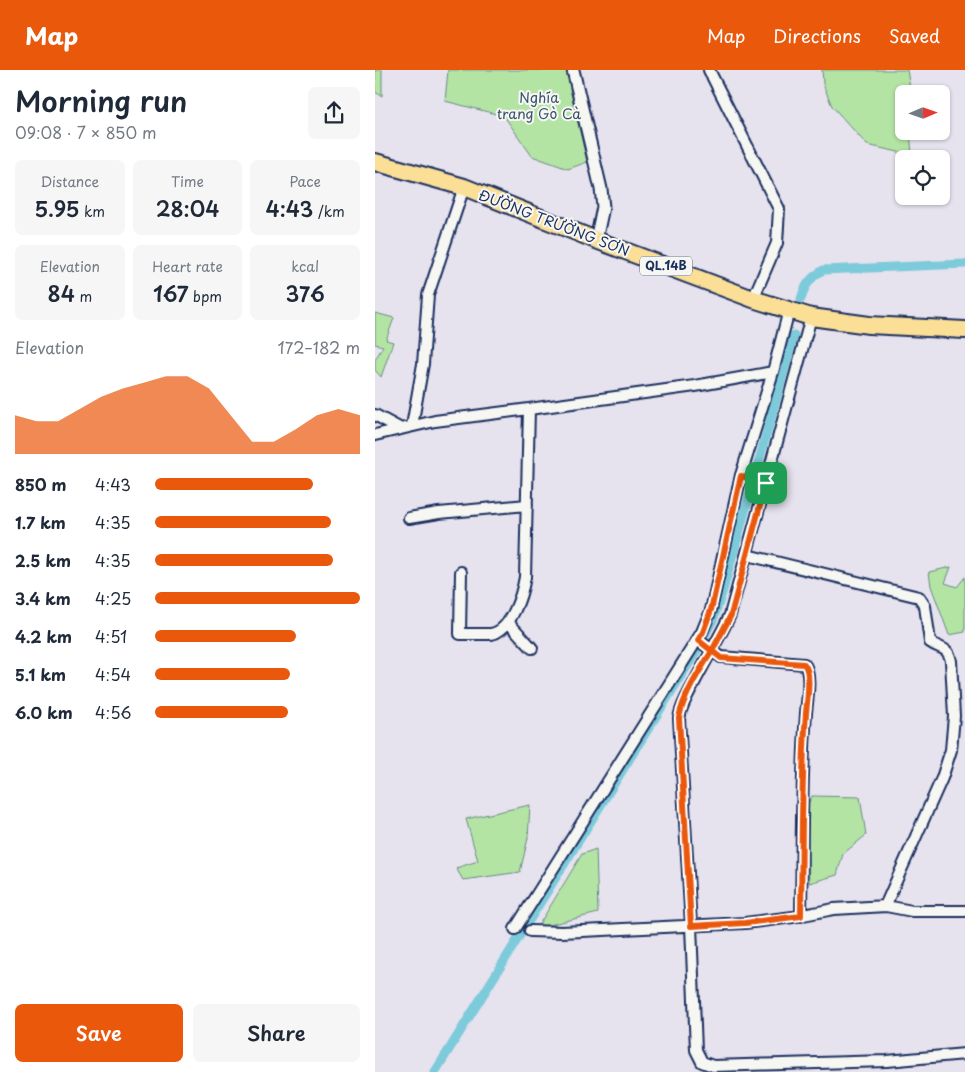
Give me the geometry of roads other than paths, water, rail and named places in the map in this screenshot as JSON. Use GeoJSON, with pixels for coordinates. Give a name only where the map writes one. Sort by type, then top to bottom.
{"type":"FeatureCollection","features":[{"type":"Feature","properties":{"kind":"highway","name":"ĐƯỜNG TRƯỜNG SƠN"},"geometry":{"type":"LineString","coordinates":[[375,162],[464,188],[753,299],[811,317],[869,325],[965,330]]}},
{"type":"Feature","properties":{"kind":"street"},"geometry":{"type":"LineString","coordinates":[[573,70],[601,189],[603,207],[596,240]]}},
{"type":"Feature","properties":{"kind":"street"},"geometry":{"type":"LineString","coordinates":[[709,70],[779,209],[777,243],[753,299]]}},
{"type":"Feature","properties":{"kind":"street"},"geometry":{"type":"LineString","coordinates":[[412,426],[423,364],[428,295],[464,188]]}},
{"type":"Feature","properties":{"kind":"street"},"geometry":{"type":"LineString","coordinates":[[515,929],[703,632],[711,610],[741,476],[773,372],[789,310]]}},
{"type":"Feature","properties":{"kind":"street"},"geometry":{"type":"LineString","coordinates":[[811,317],[731,615],[684,701],[679,718],[696,1050],[702,1062],[713,1066],[767,1066],[887,1061],[965,1054]]}},
{"type":"Feature","properties":{"kind":"street"},"geometry":{"type":"LineString","coordinates":[[375,435],[435,421],[695,386],[773,372]]}},
{"type":"Feature","properties":{"kind":"street"},"geometry":{"type":"LineString","coordinates":[[461,572],[459,634],[496,633],[511,617],[523,589],[525,577],[529,409]]}},
{"type":"Feature","properties":{"kind":"street"},"geometry":{"type":"LineString","coordinates":[[375,415],[401,429]]}},
{"type":"Feature","properties":{"kind":"street"},"geometry":{"type":"LineString","coordinates":[[741,476],[766,483]]}},
{"type":"Feature","properties":{"kind":"street"},"geometry":{"type":"LineString","coordinates":[[409,518],[439,513],[527,505]]}},
{"type":"Feature","properties":{"kind":"street"},"geometry":{"type":"LineString","coordinates":[[747,555],[919,597],[925,606],[930,642],[948,651],[951,661],[954,716],[951,750],[942,778],[885,906]]}},
{"type":"Feature","properties":{"kind":"street"},"geometry":{"type":"LineString","coordinates":[[508,622],[532,648]]}},
{"type":"Feature","properties":{"kind":"street"},"geometry":{"type":"LineString","coordinates":[[698,640],[721,658],[804,664],[807,666],[808,680],[803,751],[801,916]]}},
{"type":"Feature","properties":{"kind":"street"},"geometry":{"type":"LineString","coordinates":[[530,931],[562,932],[745,923],[801,916],[834,909],[885,906],[913,911],[965,911]]}},
{"type":"Feature","properties":{"kind":"waterway"},"geometry":{"type":"LineString","coordinates":[[801,299],[809,282],[823,270],[965,264]]}},
{"type":"Feature","properties":{"kind":"waterway"},"geometry":{"type":"LineString","coordinates":[[435,1072],[696,652],[713,620],[794,335]]}},
{"type":"Feature","properties":{"kind":"park label","name":"Nghĩa trang Gò Cà"},"geometry":{"type":"Point","coordinates":[539,106]}}]}
